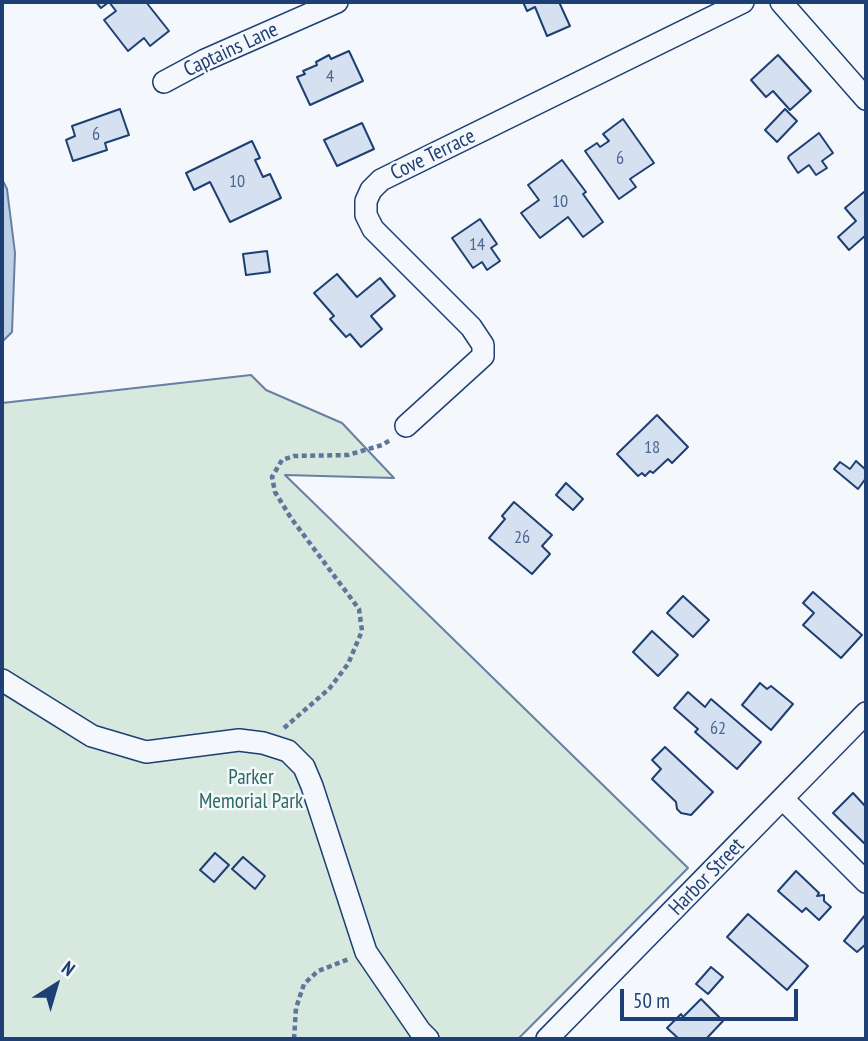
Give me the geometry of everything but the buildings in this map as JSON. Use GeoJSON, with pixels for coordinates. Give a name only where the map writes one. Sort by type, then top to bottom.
{"type":"FeatureCollection","features":[{"type":"Feature","properties":{"kind":"street","name":"Captains Lane"},"geometry":{"type":"LineString","coordinates":[[164,82],[205,60],[337,2]]}},
{"type":"Feature","properties":{"kind":"street","name":"Cove Terrace"},"geometry":{"type":"LineString","coordinates":[[407,426],[483,356],[483,345],[471,327],[373,229],[366,215],[366,201],[371,190],[381,180],[743,2]]}},
{"type":"Feature","properties":{"kind":"street"},"geometry":{"type":"LineString","coordinates":[[781,2],[866,99]]}},
{"type":"Feature","properties":{"kind":"street"},"geometry":{"type":"LineString","coordinates":[[2,680],[92,736],[146,752],[239,740],[263,743],[288,751],[304,767],[313,786],[366,952],[428,1039]]}},
{"type":"Feature","properties":{"kind":"street","name":"Harbor Street"},"geometry":{"type":"LineString","coordinates":[[547,1039],[866,713]]}},
{"type":"Feature","properties":{"kind":"street"},"geometry":{"type":"LineString","coordinates":[[783,799],[866,882]]}},
{"type":"Feature","properties":{"kind":"path"},"geometry":{"type":"LineString","coordinates":[[263,743],[329,689],[348,664],[362,631],[359,608],[290,518],[275,492],[272,477],[276,467],[282,460],[294,456],[348,454],[382,445],[407,426]]}},
{"type":"Feature","properties":{"kind":"path"},"geometry":{"type":"LineString","coordinates":[[294,1039],[296,1008],[304,984],[318,971],[366,952]]}},
{"type":"Feature","properties":{"kind":"green space","name":"Parker Memorial Park"},"geometry":{"type":"Polygon","coordinates":[[[251,375],[266,390],[342,423],[394,478],[285,475],[688,868],[518,1039],[2,1039],[2,403],[251,375]]]}},
{"type":"Feature","properties":{"kind":"water"},"geometry":{"type":"Polygon","coordinates":[[[2,179],[7,189],[15,253],[12,332],[2,342],[2,179]]]}}]}
